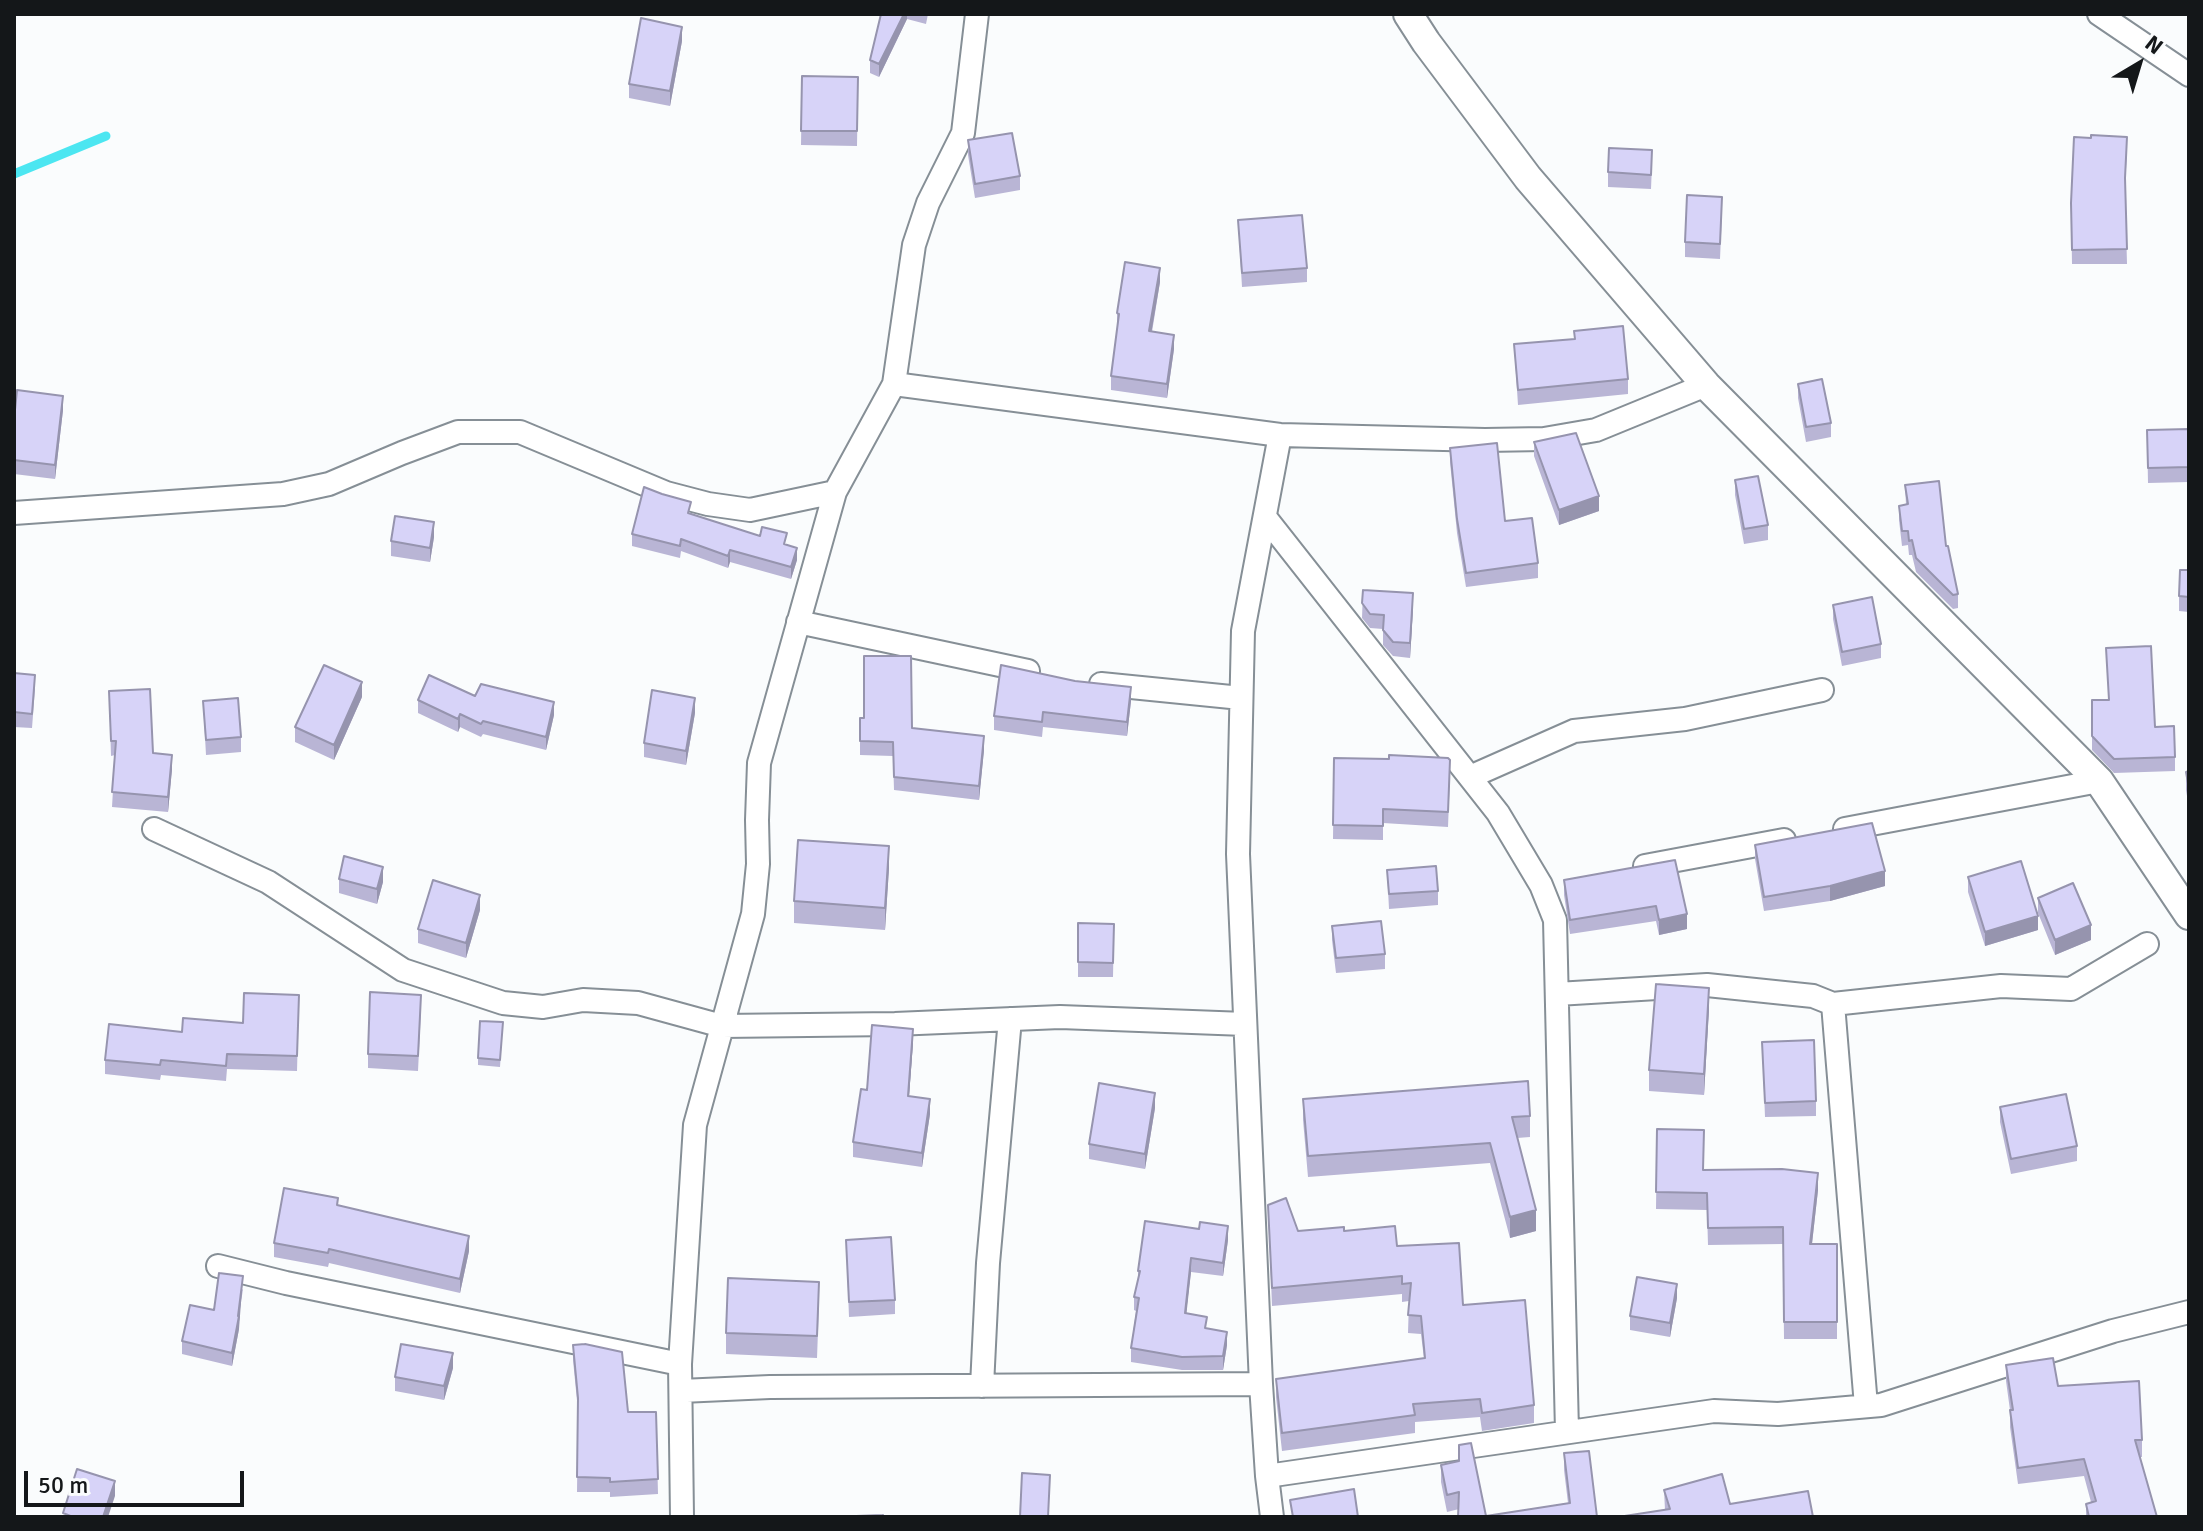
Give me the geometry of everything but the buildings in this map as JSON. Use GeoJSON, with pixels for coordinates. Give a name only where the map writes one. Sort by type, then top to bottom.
{"type":"FeatureCollection","features":[{"type":"Feature","properties":{"kind":"street"},"geometry":{"type":"LineString","coordinates":[[678,1516],[680,1364],[695,1125],[753,914],[758,864],[759,763],[835,492],[894,384],[914,245],[928,203],[963,133],[977,14]]}},
{"type":"Feature","properties":{"kind":"street"},"geometry":{"type":"LineString","coordinates":[[1408,14],[1528,178],[1706,385],[2099,781],[2189,915]]}},
{"type":"Feature","properties":{"kind":"street"},"geometry":{"type":"LineString","coordinates":[[2099,14],[2189,75]]}},
{"type":"Feature","properties":{"kind":"street"},"geometry":{"type":"LineString","coordinates":[[894,384],[1280,435],[1485,440],[1544,439],[1596,430],[1706,385]]}},
{"type":"Feature","properties":{"kind":"street"},"geometry":{"type":"LineString","coordinates":[[14,513],[283,494],[329,484],[458,432],[520,432],[666,493],[708,504],[750,510],[835,492]]}},
{"type":"Feature","properties":{"kind":"street"},"geometry":{"type":"LineString","coordinates":[[1272,1517],[1261,1384],[1238,854],[1243,631],[1280,435]]}},
{"type":"Feature","properties":{"kind":"street"},"geometry":{"type":"LineString","coordinates":[[1265,517],[1498,813],[1549,884],[1555,920],[1567,1432]]}},
{"type":"Feature","properties":{"kind":"street"},"geometry":{"type":"LineString","coordinates":[[798,622],[1047,675]]}},
{"type":"Feature","properties":{"kind":"street"},"geometry":{"type":"LineString","coordinates":[[1078,682],[1241,698]]}},
{"type":"Feature","properties":{"kind":"street"},"geometry":{"type":"LineString","coordinates":[[1470,777],[1574,731],[1685,719],[1822,690]]}},
{"type":"Feature","properties":{"kind":"street"},"geometry":{"type":"LineString","coordinates":[[1619,871],[2099,781]]}},
{"type":"Feature","properties":{"kind":"street"},"geometry":{"type":"LineString","coordinates":[[154,829],[268,882],[403,970],[503,1003],[543,1007],[583,1000],[638,1003],[722,1026],[1060,1017],[1245,1024]]}},
{"type":"Feature","properties":{"kind":"street"},"geometry":{"type":"LineString","coordinates":[[1557,994],[1707,985],[1813,996],[1833,1004],[2001,986],[2071,989],[2147,944]]}},
{"type":"Feature","properties":{"kind":"street"},"geometry":{"type":"LineString","coordinates":[[1833,1004],[1866,1406]]}},
{"type":"Feature","properties":{"kind":"street"},"geometry":{"type":"LineString","coordinates":[[982,1386],[988,1263],[1010,1019]]}},
{"type":"Feature","properties":{"kind":"street"},"geometry":{"type":"LineString","coordinates":[[218,1266],[286,1283],[680,1364]]}},
{"type":"Feature","properties":{"kind":"street"},"geometry":{"type":"LineString","coordinates":[[1267,1476],[1714,1411],[1778,1414],[1881,1405],[2113,1331],[2189,1312]]}},
{"type":"Feature","properties":{"kind":"street"},"geometry":{"type":"LineString","coordinates":[[681,1391],[770,1387],[1261,1384]]}},
{"type":"Feature","properties":{"kind":"street"},"geometry":{"type":"LineString","coordinates":[[1232,1385],[1263,1419]]}},
{"type":"Feature","properties":{"kind":"waterway"},"geometry":{"type":"LineString","coordinates":[[14,174],[106,136]]}}]}
